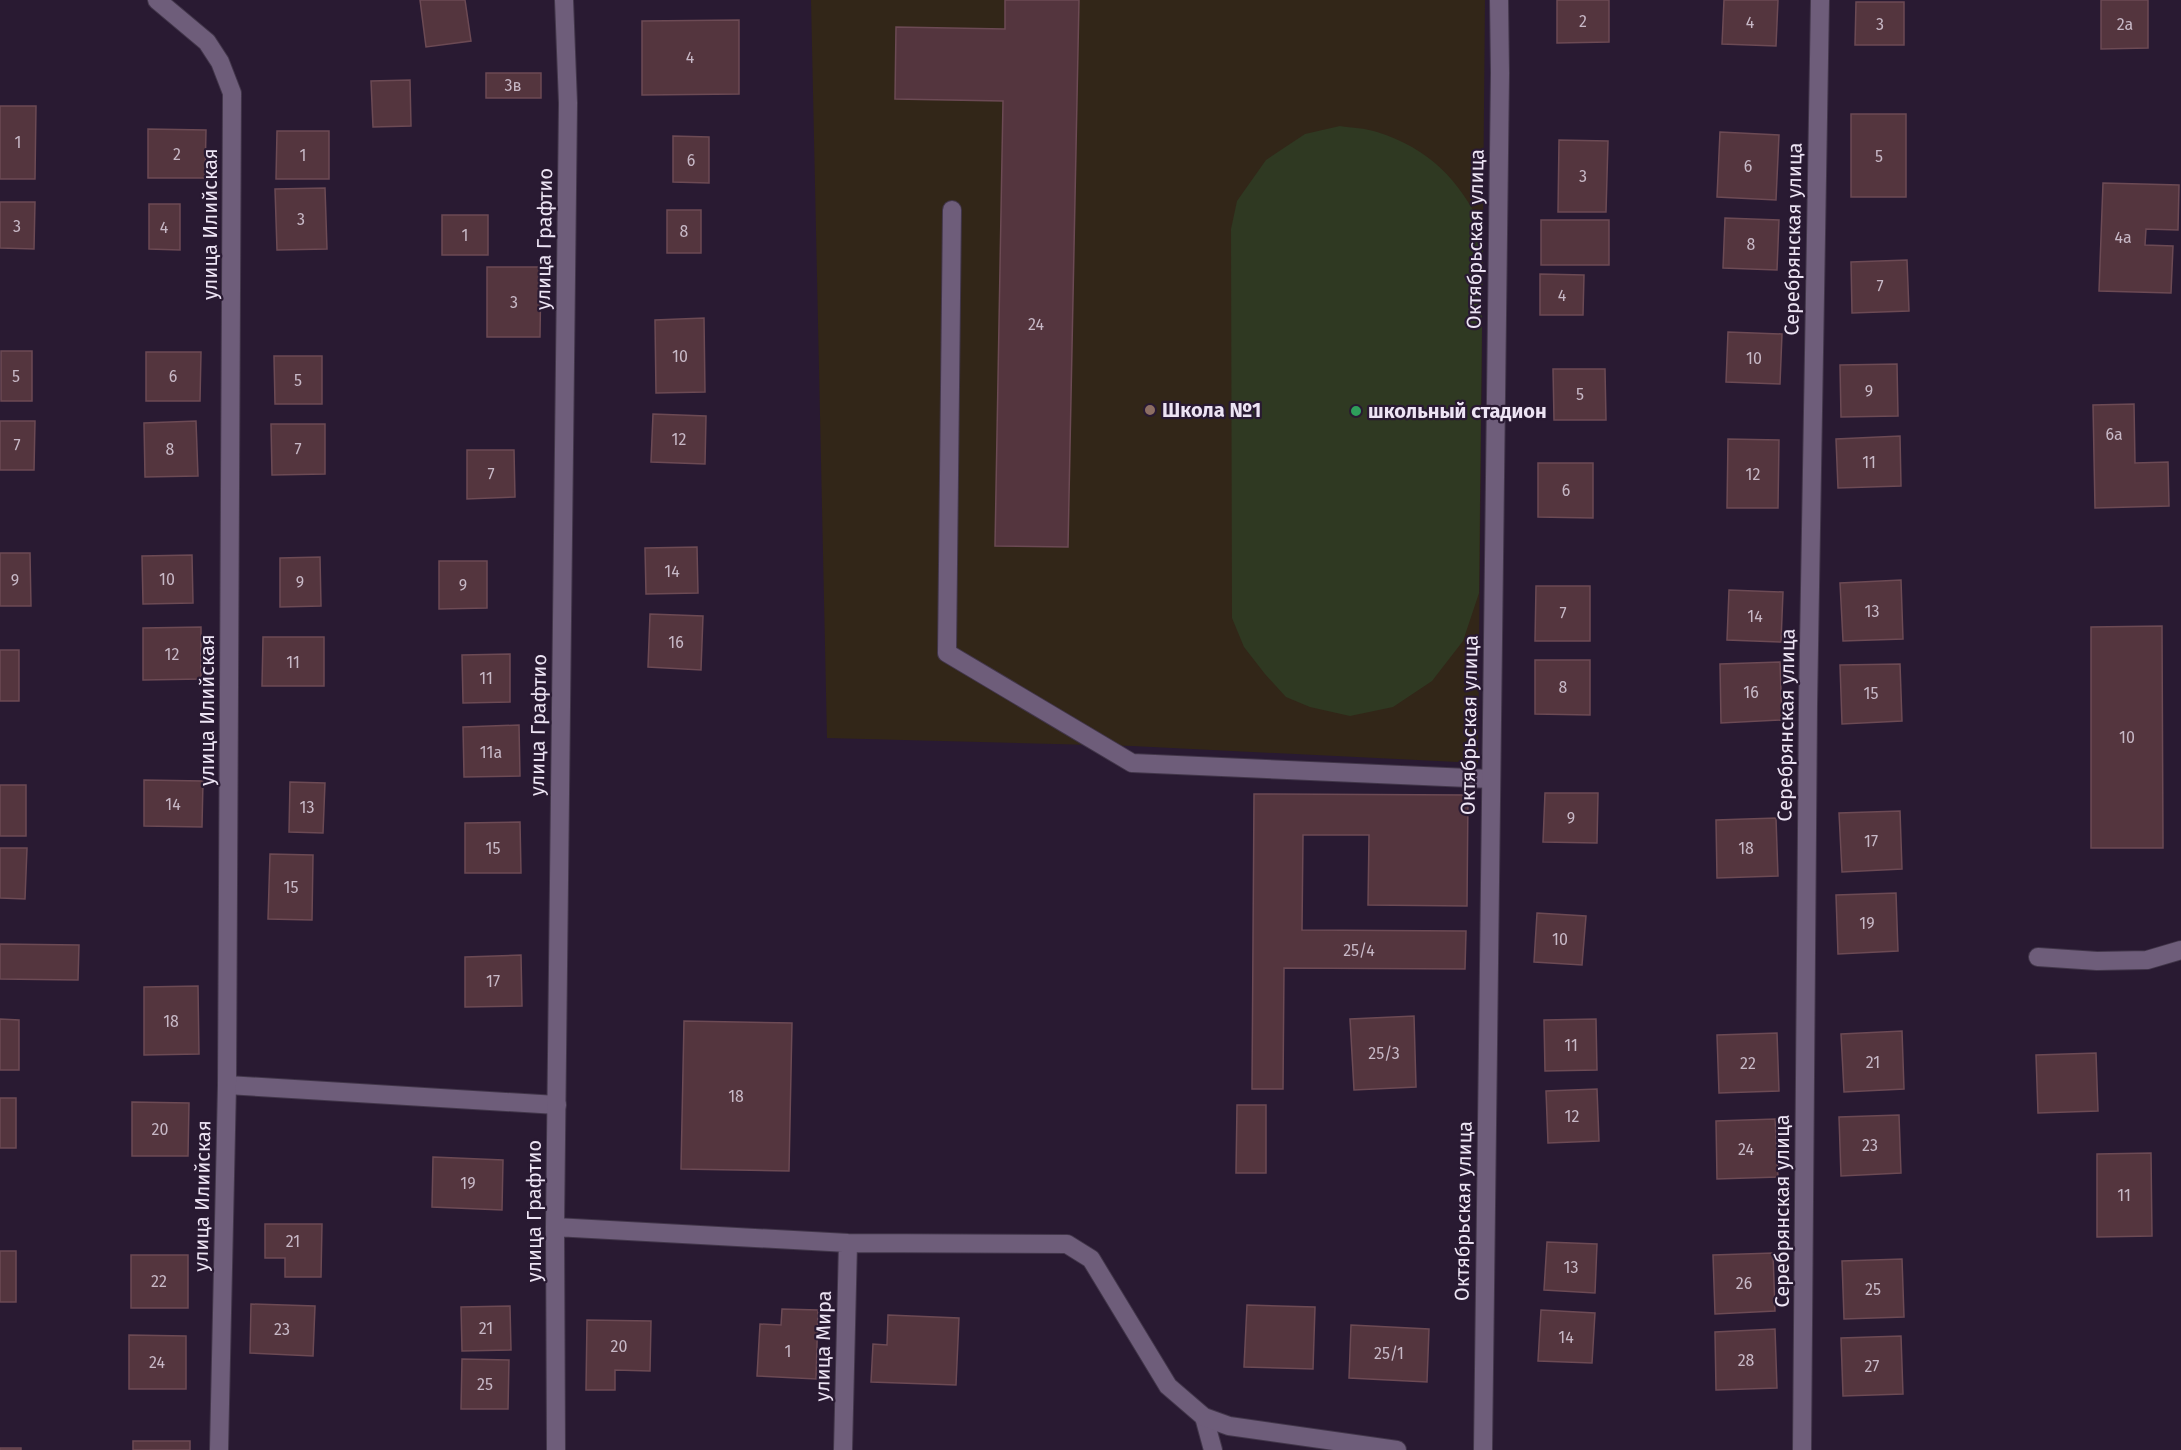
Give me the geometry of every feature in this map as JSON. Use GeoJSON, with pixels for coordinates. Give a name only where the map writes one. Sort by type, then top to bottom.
{"type":"FeatureCollection","features":[{"type":"Feature","properties":{"kind":"street","name":"улица Илийская"},"geometry":{"type":"LineString","coordinates":[[157,0],[207,42],[220,62],[232,93],[227,1085],[219,1450]]}},
{"type":"Feature","properties":{"kind":"street","name":"улица Графтио"},"geometry":{"type":"LineString","coordinates":[[556,1450],[555,1227],[568,103],[564,0]]}},
{"type":"Feature","properties":{"kind":"street","name":"Октябрьская улица"},"geometry":{"type":"LineString","coordinates":[[1483,1450],[1500,73],[1499,0]]}},
{"type":"Feature","properties":{"kind":"street","name":"Серебрянская улица"},"geometry":{"type":"LineString","coordinates":[[1802,1450],[1808,717],[1820,0]]}},
{"type":"Feature","properties":{"kind":"street"},"geometry":{"type":"LineString","coordinates":[[952,210],[947,653],[1132,763],[1491,779]]}},
{"type":"Feature","properties":{"kind":"street"},"geometry":{"type":"LineString","coordinates":[[2038,957],[2097,961],[2147,960],[2181,950]]}},
{"type":"Feature","properties":{"kind":"street"},"geometry":{"type":"LineString","coordinates":[[227,1085],[557,1105]]}},
{"type":"Feature","properties":{"kind":"street"},"geometry":{"type":"LineString","coordinates":[[555,1227],[848,1243],[1067,1244],[1091,1259],[1168,1386],[1204,1417],[1229,1426],[1397,1450]]}},
{"type":"Feature","properties":{"kind":"street","name":"улица Мира"},"geometry":{"type":"LineString","coordinates":[[843,1450],[848,1243]]}},
{"type":"Feature","properties":{"kind":"street"},"geometry":{"type":"LineString","coordinates":[[1204,1417],[1213,1450]]}},
{"type":"Feature","properties":{"kind":"shaded area","name":"Школа №1"},"geometry":{"type":"Polygon","coordinates":[[[811,0],[1485,0],[1478,763],[1132,746],[827,738],[811,0]]]}},
{"type":"Feature","properties":{"kind":"green space","name":"школьный стадион"},"geometry":{"type":"Polygon","coordinates":[[[1340,126],[1377,132],[1412,147],[1427,157],[1452,181],[1483,228],[1479,593],[1463,641],[1432,681],[1393,707],[1350,716],[1310,707],[1286,697],[1244,647],[1232,618],[1231,229],[1237,201],[1266,160],[1305,134],[1340,126]]]}},
{"type":"Feature","properties":{"kind":"building"},"geometry":{"type":"Polygon","coordinates":[[[420,0],[465,0],[471,41],[426,47],[420,0]]]}},
{"type":"Feature","properties":{"kind":"building"},"geometry":{"type":"Polygon","coordinates":[[[1005,0],[1079,0],[1068,547],[995,546],[1003,101],[895,99],[896,27],[1005,29],[1005,0]]]}},
{"type":"Feature","properties":{"kind":"building"},"geometry":{"type":"Polygon","coordinates":[[[1557,0],[1609,0],[1609,42],[1557,43],[1557,0]]]}},
{"type":"Feature","properties":{"kind":"building"},"geometry":{"type":"Polygon","coordinates":[[[1724,0],[1778,0],[1776,46],[1722,44],[1724,0]]]}},
{"type":"Feature","properties":{"kind":"building"},"geometry":{"type":"Polygon","coordinates":[[[2101,0],[2148,0],[2148,48],[2101,49],[2101,0]]]}},
{"type":"Feature","properties":{"kind":"building"},"geometry":{"type":"Polygon","coordinates":[[[1856,2],[1904,2],[1904,45],[1855,45],[1856,2]]]}},
{"type":"Feature","properties":{"kind":"building"},"geometry":{"type":"Polygon","coordinates":[[[739,20],[739,94],[642,95],[642,21],[739,20]]]}},
{"type":"Feature","properties":{"kind":"building"},"geometry":{"type":"Polygon","coordinates":[[[486,73],[541,73],[541,98],[486,98],[486,73]]]}},
{"type":"Feature","properties":{"kind":"building"},"geometry":{"type":"Polygon","coordinates":[[[410,80],[411,126],[373,127],[371,81],[410,80]]]}},
{"type":"Feature","properties":{"kind":"building"},"geometry":{"type":"Polygon","coordinates":[[[0,106],[36,106],[35,179],[0,179],[0,106]]]}},
{"type":"Feature","properties":{"kind":"building"},"geometry":{"type":"Polygon","coordinates":[[[1851,114],[1906,114],[1906,197],[1851,197],[1851,114]]]}},
{"type":"Feature","properties":{"kind":"building"},"geometry":{"type":"Polygon","coordinates":[[[148,129],[206,130],[205,178],[148,178],[148,129]]]}},
{"type":"Feature","properties":{"kind":"building"},"geometry":{"type":"Polygon","coordinates":[[[277,131],[329,131],[329,179],[276,179],[277,131]]]}},
{"type":"Feature","properties":{"kind":"building"},"geometry":{"type":"Polygon","coordinates":[[[1720,132],[1779,135],[1776,200],[1717,197],[1720,132]]]}},
{"type":"Feature","properties":{"kind":"building"},"geometry":{"type":"Polygon","coordinates":[[[673,136],[709,137],[709,183],[673,182],[673,136]]]}},
{"type":"Feature","properties":{"kind":"building"},"geometry":{"type":"Polygon","coordinates":[[[1559,140],[1608,141],[1606,212],[1558,212],[1559,140]]]}},
{"type":"Feature","properties":{"kind":"building"},"geometry":{"type":"Polygon","coordinates":[[[2103,183],[2179,185],[2178,230],[2146,229],[2145,245],[2173,246],[2171,293],[2099,291],[2103,183]]]}},
{"type":"Feature","properties":{"kind":"building"},"geometry":{"type":"Polygon","coordinates":[[[325,188],[327,249],[277,250],[275,189],[325,188]]]}},
{"type":"Feature","properties":{"kind":"building"},"geometry":{"type":"Polygon","coordinates":[[[0,202],[35,202],[34,249],[0,248],[0,202]]]}},
{"type":"Feature","properties":{"kind":"building"},"geometry":{"type":"Polygon","coordinates":[[[149,204],[180,204],[180,250],[149,249],[149,204]]]}},
{"type":"Feature","properties":{"kind":"building"},"geometry":{"type":"Polygon","coordinates":[[[667,210],[701,210],[701,253],[667,253],[667,210]]]}},
{"type":"Feature","properties":{"kind":"building"},"geometry":{"type":"Polygon","coordinates":[[[442,215],[488,215],[488,255],[442,255],[442,215]]]}},
{"type":"Feature","properties":{"kind":"building"},"geometry":{"type":"Polygon","coordinates":[[[1725,218],[1779,220],[1777,270],[1723,268],[1725,218]]]}},
{"type":"Feature","properties":{"kind":"building"},"geometry":{"type":"Polygon","coordinates":[[[1541,220],[1609,220],[1609,265],[1541,265],[1541,220]]]}},
{"type":"Feature","properties":{"kind":"building"},"geometry":{"type":"Polygon","coordinates":[[[1907,260],[1909,311],[1852,313],[1851,262],[1907,260]]]}},
{"type":"Feature","properties":{"kind":"building"},"geometry":{"type":"Polygon","coordinates":[[[487,267],[541,267],[540,337],[487,337],[487,267]]]}},
{"type":"Feature","properties":{"kind":"building"},"geometry":{"type":"Polygon","coordinates":[[[1540,274],[1584,275],[1583,315],[1540,315],[1540,274]]]}},
{"type":"Feature","properties":{"kind":"building"},"geometry":{"type":"Polygon","coordinates":[[[704,318],[705,392],[656,393],[655,320],[704,318]]]}},
{"type":"Feature","properties":{"kind":"building"},"geometry":{"type":"Polygon","coordinates":[[[1728,332],[1782,334],[1780,384],[1726,382],[1728,332]]]}},
{"type":"Feature","properties":{"kind":"building"},"geometry":{"type":"Polygon","coordinates":[[[1,351],[32,351],[32,401],[1,401],[1,351]]]}},
{"type":"Feature","properties":{"kind":"building"},"geometry":{"type":"Polygon","coordinates":[[[146,352],[201,352],[200,401],[146,401],[146,352]]]}},
{"type":"Feature","properties":{"kind":"building"},"geometry":{"type":"Polygon","coordinates":[[[274,356],[322,356],[322,404],[275,404],[274,356]]]}},
{"type":"Feature","properties":{"kind":"building"},"geometry":{"type":"Polygon","coordinates":[[[1897,364],[1898,416],[1841,417],[1840,365],[1897,364]]]}},
{"type":"Feature","properties":{"kind":"building"},"geometry":{"type":"Polygon","coordinates":[[[1553,369],[1605,369],[1606,420],[1554,420],[1553,369]]]}},
{"type":"Feature","properties":{"kind":"building"},"geometry":{"type":"Polygon","coordinates":[[[2134,404],[2135,463],[2168,462],[2169,506],[2095,508],[2093,405],[2134,404]]]}},
{"type":"Feature","properties":{"kind":"building"},"geometry":{"type":"Polygon","coordinates":[[[653,414],[706,416],[705,464],[651,462],[653,414]]]}},
{"type":"Feature","properties":{"kind":"building"},"geometry":{"type":"Polygon","coordinates":[[[0,421],[35,421],[34,470],[0,470],[0,421]]]}},
{"type":"Feature","properties":{"kind":"building"},"geometry":{"type":"Polygon","coordinates":[[[196,421],[198,476],[145,477],[144,423],[196,421]]]}},
{"type":"Feature","properties":{"kind":"building"},"geometry":{"type":"Polygon","coordinates":[[[271,424],[325,424],[325,474],[272,475],[271,424]]]}},
{"type":"Feature","properties":{"kind":"building"},"geometry":{"type":"Polygon","coordinates":[[[1900,436],[1901,486],[1838,488],[1836,439],[1900,436]]]}},
{"type":"Feature","properties":{"kind":"building"},"geometry":{"type":"Polygon","coordinates":[[[1728,439],[1779,440],[1778,508],[1727,508],[1728,439]]]}},
{"type":"Feature","properties":{"kind":"building"},"geometry":{"type":"Polygon","coordinates":[[[467,450],[514,450],[515,497],[467,499],[467,450]]]}},
{"type":"Feature","properties":{"kind":"building"},"geometry":{"type":"Polygon","coordinates":[[[1538,463],[1593,463],[1593,518],[1538,517],[1538,463]]]}},
{"type":"Feature","properties":{"kind":"building"},"geometry":{"type":"Polygon","coordinates":[[[697,547],[698,593],[646,594],[645,548],[697,547]]]}},
{"type":"Feature","properties":{"kind":"building"},"geometry":{"type":"Polygon","coordinates":[[[0,553],[30,553],[31,606],[0,606],[0,553]]]}},
{"type":"Feature","properties":{"kind":"building"},"geometry":{"type":"Polygon","coordinates":[[[192,555],[193,603],[143,604],[142,556],[192,555]]]}},
{"type":"Feature","properties":{"kind":"building"},"geometry":{"type":"Polygon","coordinates":[[[320,557],[321,606],[280,607],[280,558],[320,557]]]}},
{"type":"Feature","properties":{"kind":"building"},"geometry":{"type":"Polygon","coordinates":[[[439,561],[487,561],[487,608],[439,609],[439,561]]]}},
{"type":"Feature","properties":{"kind":"building"},"geometry":{"type":"Polygon","coordinates":[[[1901,580],[1903,639],[1843,641],[1840,583],[1901,580]]]}},
{"type":"Feature","properties":{"kind":"building"},"geometry":{"type":"Polygon","coordinates":[[[1536,586],[1590,586],[1590,641],[1535,641],[1536,586]]]}},
{"type":"Feature","properties":{"kind":"building"},"geometry":{"type":"Polygon","coordinates":[[[1729,590],[1783,592],[1781,642],[1727,640],[1729,590]]]}},
{"type":"Feature","properties":{"kind":"building"},"geometry":{"type":"Polygon","coordinates":[[[650,614],[703,616],[701,670],[648,667],[650,614]]]}},
{"type":"Feature","properties":{"kind":"building"},"geometry":{"type":"Polygon","coordinates":[[[2162,626],[2163,848],[2091,848],[2091,627],[2162,626]]]}},
{"type":"Feature","properties":{"kind":"building"},"geometry":{"type":"Polygon","coordinates":[[[201,627],[201,679],[143,680],[143,628],[201,627]]]}},
{"type":"Feature","properties":{"kind":"building"},"geometry":{"type":"Polygon","coordinates":[[[263,637],[324,637],[324,686],[262,686],[263,637]]]}},
{"type":"Feature","properties":{"kind":"building"},"geometry":{"type":"Polygon","coordinates":[[[0,650],[19,650],[19,701],[0,701],[0,650]]]}},
{"type":"Feature","properties":{"kind":"building"},"geometry":{"type":"Polygon","coordinates":[[[510,654],[510,702],[463,703],[462,655],[510,654]]]}},
{"type":"Feature","properties":{"kind":"building"},"geometry":{"type":"Polygon","coordinates":[[[1535,660],[1590,660],[1590,715],[1535,714],[1535,660]]]}},
{"type":"Feature","properties":{"kind":"building"},"geometry":{"type":"Polygon","coordinates":[[[1780,662],[1782,720],[1721,723],[1720,664],[1780,662]]]}},
{"type":"Feature","properties":{"kind":"building"},"geometry":{"type":"Polygon","coordinates":[[[1900,664],[1902,721],[1842,724],[1840,665],[1900,664]]]}},
{"type":"Feature","properties":{"kind":"building"},"geometry":{"type":"Polygon","coordinates":[[[519,725],[520,776],[464,777],[463,727],[519,725]]]}},
{"type":"Feature","properties":{"kind":"building"},"geometry":{"type":"Polygon","coordinates":[[[144,780],[203,781],[202,827],[144,826],[144,780]]]}},
{"type":"Feature","properties":{"kind":"building"},"geometry":{"type":"Polygon","coordinates":[[[290,782],[325,783],[323,833],[289,832],[290,782]]]}},
{"type":"Feature","properties":{"kind":"building"},"geometry":{"type":"Polygon","coordinates":[[[0,785],[26,785],[26,836],[0,836],[0,785]]]}},
{"type":"Feature","properties":{"kind":"building"},"geometry":{"type":"Polygon","coordinates":[[[1545,793],[1598,793],[1597,843],[1543,842],[1545,793]]]}},
{"type":"Feature","properties":{"kind":"building"},"geometry":{"type":"Polygon","coordinates":[[[1254,794],[1468,795],[1467,906],[1368,905],[1369,835],[1303,835],[1302,930],[1466,931],[1465,969],[1284,968],[1283,1089],[1252,1089],[1254,794]]]}},
{"type":"Feature","properties":{"kind":"building"},"geometry":{"type":"Polygon","coordinates":[[[1900,811],[1902,869],[1842,872],[1839,813],[1900,811]]]}},
{"type":"Feature","properties":{"kind":"building"},"geometry":{"type":"Polygon","coordinates":[[[1776,818],[1778,876],[1717,878],[1716,820],[1776,818]]]}},
{"type":"Feature","properties":{"kind":"building"},"geometry":{"type":"Polygon","coordinates":[[[520,822],[521,873],[465,873],[465,823],[520,822]]]}},
{"type":"Feature","properties":{"kind":"building"},"geometry":{"type":"Polygon","coordinates":[[[0,848],[27,848],[25,899],[0,898],[0,848]]]}},
{"type":"Feature","properties":{"kind":"building"},"geometry":{"type":"Polygon","coordinates":[[[270,854],[313,855],[312,920],[268,919],[270,854]]]}},
{"type":"Feature","properties":{"kind":"building"},"geometry":{"type":"Polygon","coordinates":[[[1896,893],[1898,951],[1838,954],[1836,895],[1896,893]]]}},
{"type":"Feature","properties":{"kind":"building"},"geometry":{"type":"Polygon","coordinates":[[[1537,913],[1586,916],[1582,965],[1534,962],[1537,913]]]}},
{"type":"Feature","properties":{"kind":"building"},"geometry":{"type":"Polygon","coordinates":[[[0,944],[79,945],[78,980],[0,979],[0,944]]]}},
{"type":"Feature","properties":{"kind":"building"},"geometry":{"type":"Polygon","coordinates":[[[521,955],[522,1006],[465,1007],[465,957],[521,955]]]}},
{"type":"Feature","properties":{"kind":"building"},"geometry":{"type":"Polygon","coordinates":[[[198,986],[199,1054],[144,1055],[144,987],[198,986]]]}},
{"type":"Feature","properties":{"kind":"building"},"geometry":{"type":"Polygon","coordinates":[[[1414,1016],[1416,1087],[1354,1090],[1350,1019],[1414,1016]]]}},
{"type":"Feature","properties":{"kind":"building"},"geometry":{"type":"Polygon","coordinates":[[[0,1019],[19,1020],[19,1070],[0,1070],[0,1019]]]}},
{"type":"Feature","properties":{"kind":"building"},"geometry":{"type":"Polygon","coordinates":[[[1596,1019],[1597,1070],[1545,1071],[1544,1020],[1596,1019]]]}},
{"type":"Feature","properties":{"kind":"building"},"geometry":{"type":"Polygon","coordinates":[[[684,1021],[792,1023],[789,1171],[681,1169],[684,1021]]]}},
{"type":"Feature","properties":{"kind":"building"},"geometry":{"type":"Polygon","coordinates":[[[1902,1031],[1904,1089],[1844,1092],[1841,1034],[1902,1031]]]}},
{"type":"Feature","properties":{"kind":"building"},"geometry":{"type":"Polygon","coordinates":[[[1777,1033],[1779,1091],[1719,1093],[1717,1035],[1777,1033]]]}},
{"type":"Feature","properties":{"kind":"building"},"geometry":{"type":"Polygon","coordinates":[[[2096,1053],[2098,1111],[2038,1113],[2036,1055],[2096,1053]]]}},
{"type":"Feature","properties":{"kind":"building"},"geometry":{"type":"Polygon","coordinates":[[[1597,1089],[1599,1141],[1548,1143],[1546,1091],[1597,1089]]]}},
{"type":"Feature","properties":{"kind":"building"},"geometry":{"type":"Polygon","coordinates":[[[0,1098],[16,1098],[16,1148],[0,1148],[0,1098]]]}},
{"type":"Feature","properties":{"kind":"building"},"geometry":{"type":"Polygon","coordinates":[[[132,1102],[189,1103],[188,1156],[132,1156],[132,1102]]]}},
{"type":"Feature","properties":{"kind":"building"},"geometry":{"type":"Polygon","coordinates":[[[1237,1105],[1266,1105],[1266,1173],[1236,1173],[1237,1105]]]}},
{"type":"Feature","properties":{"kind":"building"},"geometry":{"type":"Polygon","coordinates":[[[1899,1115],[1901,1173],[1841,1176],[1839,1117],[1899,1115]]]}},
{"type":"Feature","properties":{"kind":"building"},"geometry":{"type":"Polygon","coordinates":[[[1775,1119],[1778,1177],[1717,1179],[1716,1121],[1775,1119]]]}},
{"type":"Feature","properties":{"kind":"building"},"geometry":{"type":"Polygon","coordinates":[[[2151,1153],[2152,1236],[2097,1237],[2097,1154],[2151,1153]]]}},
{"type":"Feature","properties":{"kind":"building"},"geometry":{"type":"Polygon","coordinates":[[[433,1157],[503,1160],[502,1210],[432,1207],[433,1157]]]}},
{"type":"Feature","properties":{"kind":"building"},"geometry":{"type":"Polygon","coordinates":[[[265,1224],[322,1224],[321,1277],[285,1277],[285,1258],[265,1258],[265,1224]]]}},
{"type":"Feature","properties":{"kind":"building"},"geometry":{"type":"Polygon","coordinates":[[[1547,1242],[1597,1244],[1595,1293],[1544,1290],[1547,1242]]]}},
{"type":"Feature","properties":{"kind":"building"},"geometry":{"type":"Polygon","coordinates":[[[0,1251],[16,1251],[16,1302],[0,1302],[0,1251]]]}},
{"type":"Feature","properties":{"kind":"building"},"geometry":{"type":"Polygon","coordinates":[[[1773,1253],[1775,1311],[1715,1314],[1713,1255],[1773,1253]]]}},
{"type":"Feature","properties":{"kind":"building"},"geometry":{"type":"Polygon","coordinates":[[[131,1255],[188,1255],[188,1308],[131,1308],[131,1255]]]}},
{"type":"Feature","properties":{"kind":"building"},"geometry":{"type":"Polygon","coordinates":[[[1902,1259],[1904,1317],[1844,1319],[1842,1261],[1902,1259]]]}},
{"type":"Feature","properties":{"kind":"building"},"geometry":{"type":"Polygon","coordinates":[[[251,1304],[315,1306],[313,1356],[250,1353],[251,1304]]]}},
{"type":"Feature","properties":{"kind":"building"},"geometry":{"type":"Polygon","coordinates":[[[1247,1305],[1315,1307],[1313,1369],[1244,1367],[1247,1305]]]}},
{"type":"Feature","properties":{"kind":"building"},"geometry":{"type":"Polygon","coordinates":[[[510,1306],[511,1350],[462,1351],[461,1307],[510,1306]]]}},
{"type":"Feature","properties":{"kind":"building"},"geometry":{"type":"Polygon","coordinates":[[[782,1309],[818,1310],[816,1379],[757,1376],[760,1324],[781,1325],[782,1309]]]}},
{"type":"Feature","properties":{"kind":"building"},"geometry":{"type":"Polygon","coordinates":[[[1541,1310],[1595,1313],[1592,1363],[1538,1361],[1541,1310]]]}},
{"type":"Feature","properties":{"kind":"building"},"geometry":{"type":"Polygon","coordinates":[[[888,1315],[959,1318],[956,1385],[871,1382],[873,1344],[887,1345],[888,1315]]]}},
{"type":"Feature","properties":{"kind":"building"},"geometry":{"type":"Polygon","coordinates":[[[587,1320],[651,1321],[650,1371],[615,1370],[615,1390],[586,1390],[587,1320]]]}},
{"type":"Feature","properties":{"kind":"building"},"geometry":{"type":"Polygon","coordinates":[[[1351,1325],[1429,1329],[1427,1382],[1349,1378],[1351,1325]]]}},
{"type":"Feature","properties":{"kind":"building"},"geometry":{"type":"Polygon","coordinates":[[[1775,1329],[1777,1388],[1716,1390],[1715,1332],[1775,1329]]]}},
{"type":"Feature","properties":{"kind":"building"},"geometry":{"type":"Polygon","coordinates":[[[129,1335],[186,1336],[186,1389],[129,1389],[129,1335]]]}},
{"type":"Feature","properties":{"kind":"building"},"geometry":{"type":"Polygon","coordinates":[[[1901,1336],[1903,1394],[1843,1396],[1841,1338],[1901,1336]]]}},
{"type":"Feature","properties":{"kind":"building"},"geometry":{"type":"Polygon","coordinates":[[[462,1359],[509,1360],[508,1409],[461,1409],[462,1359]]]}},
{"type":"Feature","properties":{"kind":"building"},"geometry":{"type":"Polygon","coordinates":[[[133,1441],[190,1441],[190,1450],[133,1450],[133,1441]]]}},
{"type":"Feature","properties":{"kind":"building"},"geometry":{"type":"Polygon","coordinates":[[[0,1448],[21,1448],[21,1450],[0,1450],[0,1448]]]}},
{"type":"Feature","properties":{"kind":"place","name":"Школа №1"},"geometry":{"type":"Point","coordinates":[1150,410]}},
{"type":"Feature","properties":{"kind":"place","name":"школьный стадион"},"geometry":{"type":"Point","coordinates":[1356,411]}}]}
